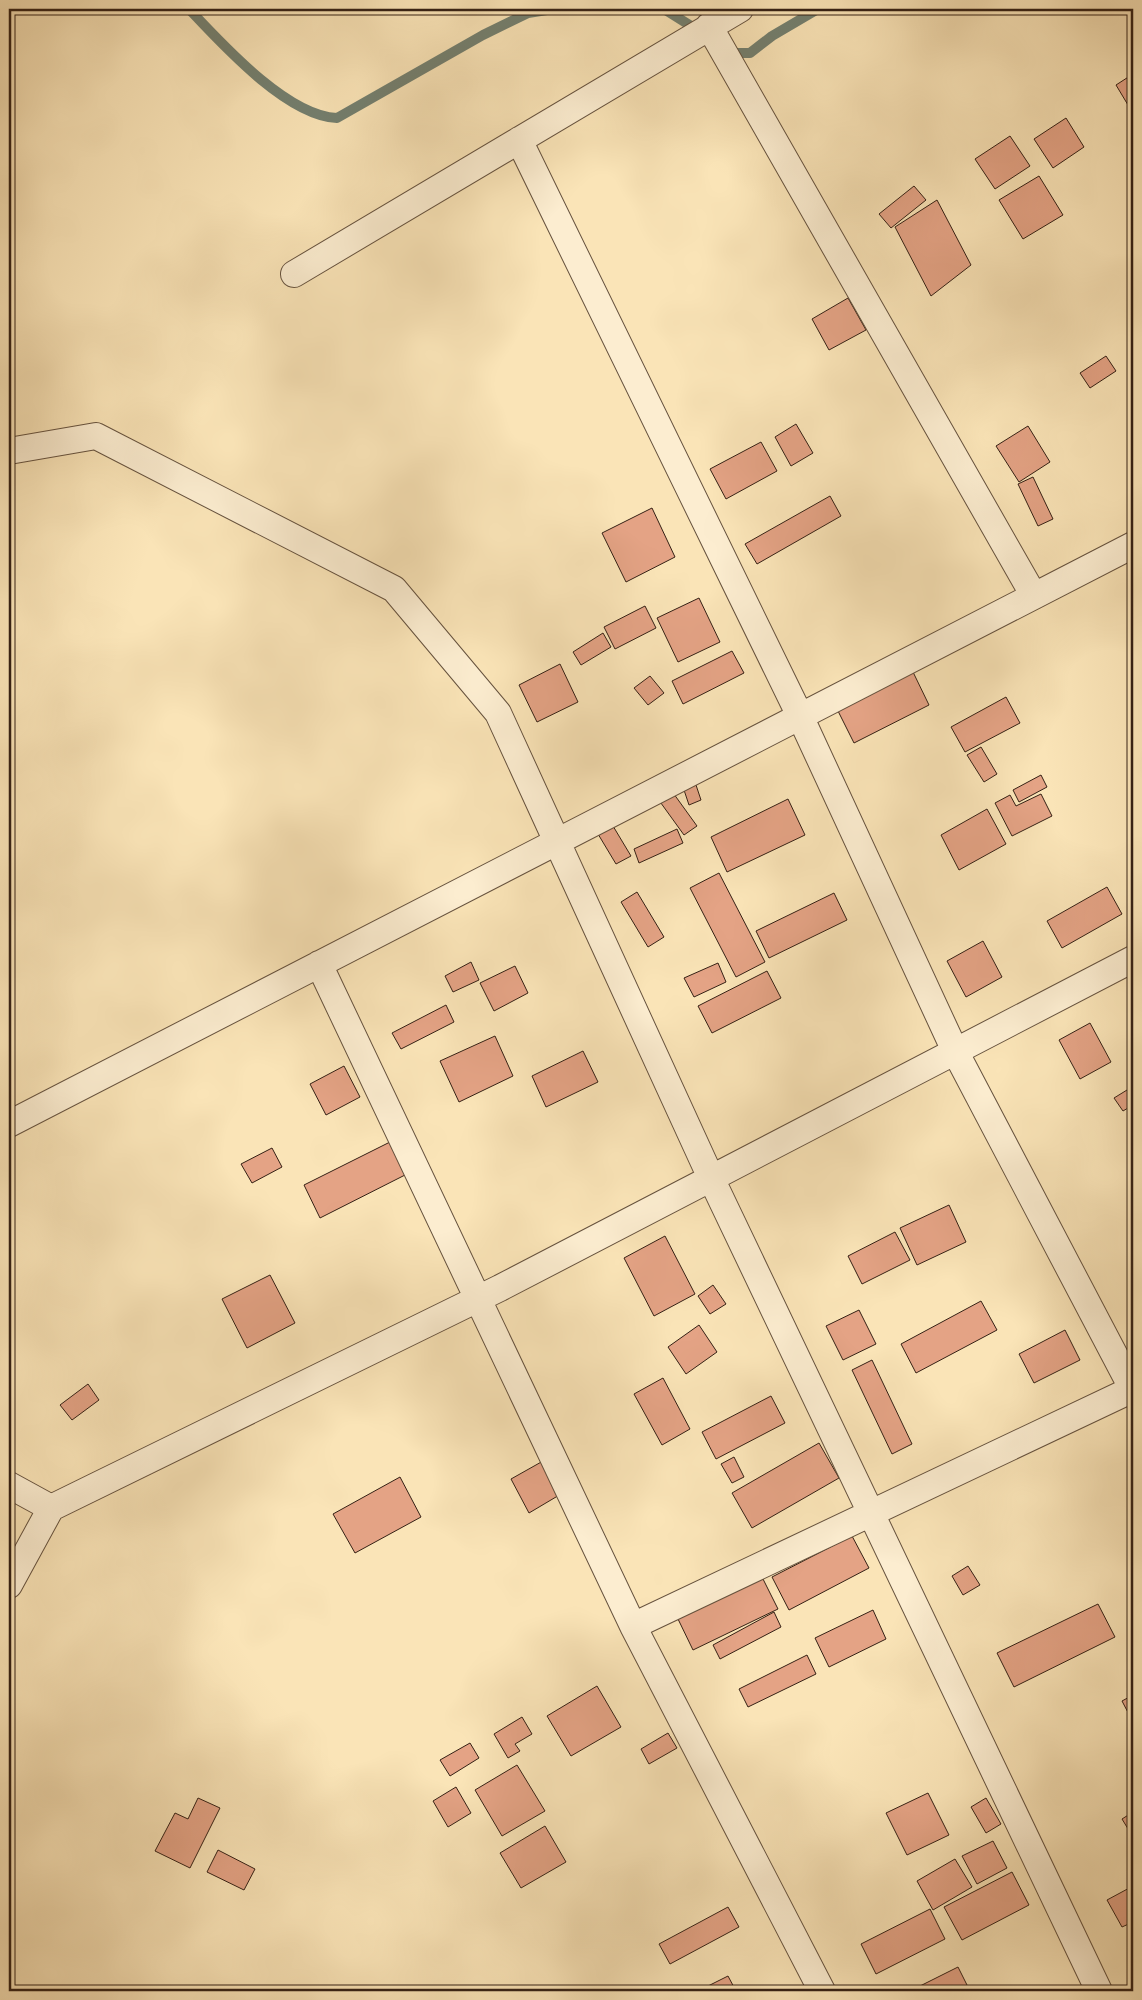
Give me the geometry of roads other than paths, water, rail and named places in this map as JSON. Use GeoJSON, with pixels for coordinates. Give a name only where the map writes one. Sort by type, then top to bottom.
{"type":"FeatureCollection","features":[{"type":"Feature","properties":{"kind":"street"},"geometry":{"type":"LineString","coordinates":[[294,274],[740,9]]}},
{"type":"Feature","properties":{"kind":"street"},"geometry":{"type":"LineString","coordinates":[[709,26],[1034,596]]}},
{"type":"Feature","properties":{"kind":"street"},"geometry":{"type":"LineString","coordinates":[[519,140],[800,716],[956,1051],[1133,1390],[870,1512],[633,1626]]}},
{"type":"Feature","properties":{"kind":"street"},"geometry":{"type":"LineString","coordinates":[[9,451],[96,436],[394,589],[498,713],[559,841],[711,1178],[1099,1991]]}},
{"type":"Feature","properties":{"kind":"street"},"geometry":{"type":"LineString","coordinates":[[9,1124],[1133,545]]}},
{"type":"Feature","properties":{"kind":"street"},"geometry":{"type":"LineString","coordinates":[[9,1585],[51,1508],[477,1298],[1133,959]]}},
{"type":"Feature","properties":{"kind":"street"},"geometry":{"type":"LineString","coordinates":[[319,964],[633,1626],[822,1991]]}},
{"type":"Feature","properties":{"kind":"street"},"geometry":{"type":"LineString","coordinates":[[9,1485],[51,1508]]}},
{"type":"Feature","properties":{"kind":"waterway"},"geometry":{"type":"LineString","coordinates":[[189,9],[237,58],[277,92],[297,105],[318,114],[337,118],[483,35],[528,13],[553,9]]}},
{"type":"Feature","properties":{"kind":"waterway"},"geometry":{"type":"LineString","coordinates":[[664,9],[699,31]]}},
{"type":"Feature","properties":{"kind":"waterway"},"geometry":{"type":"LineString","coordinates":[[729,49],[735,53],[750,53],[772,36],[818,9]]}}]}
